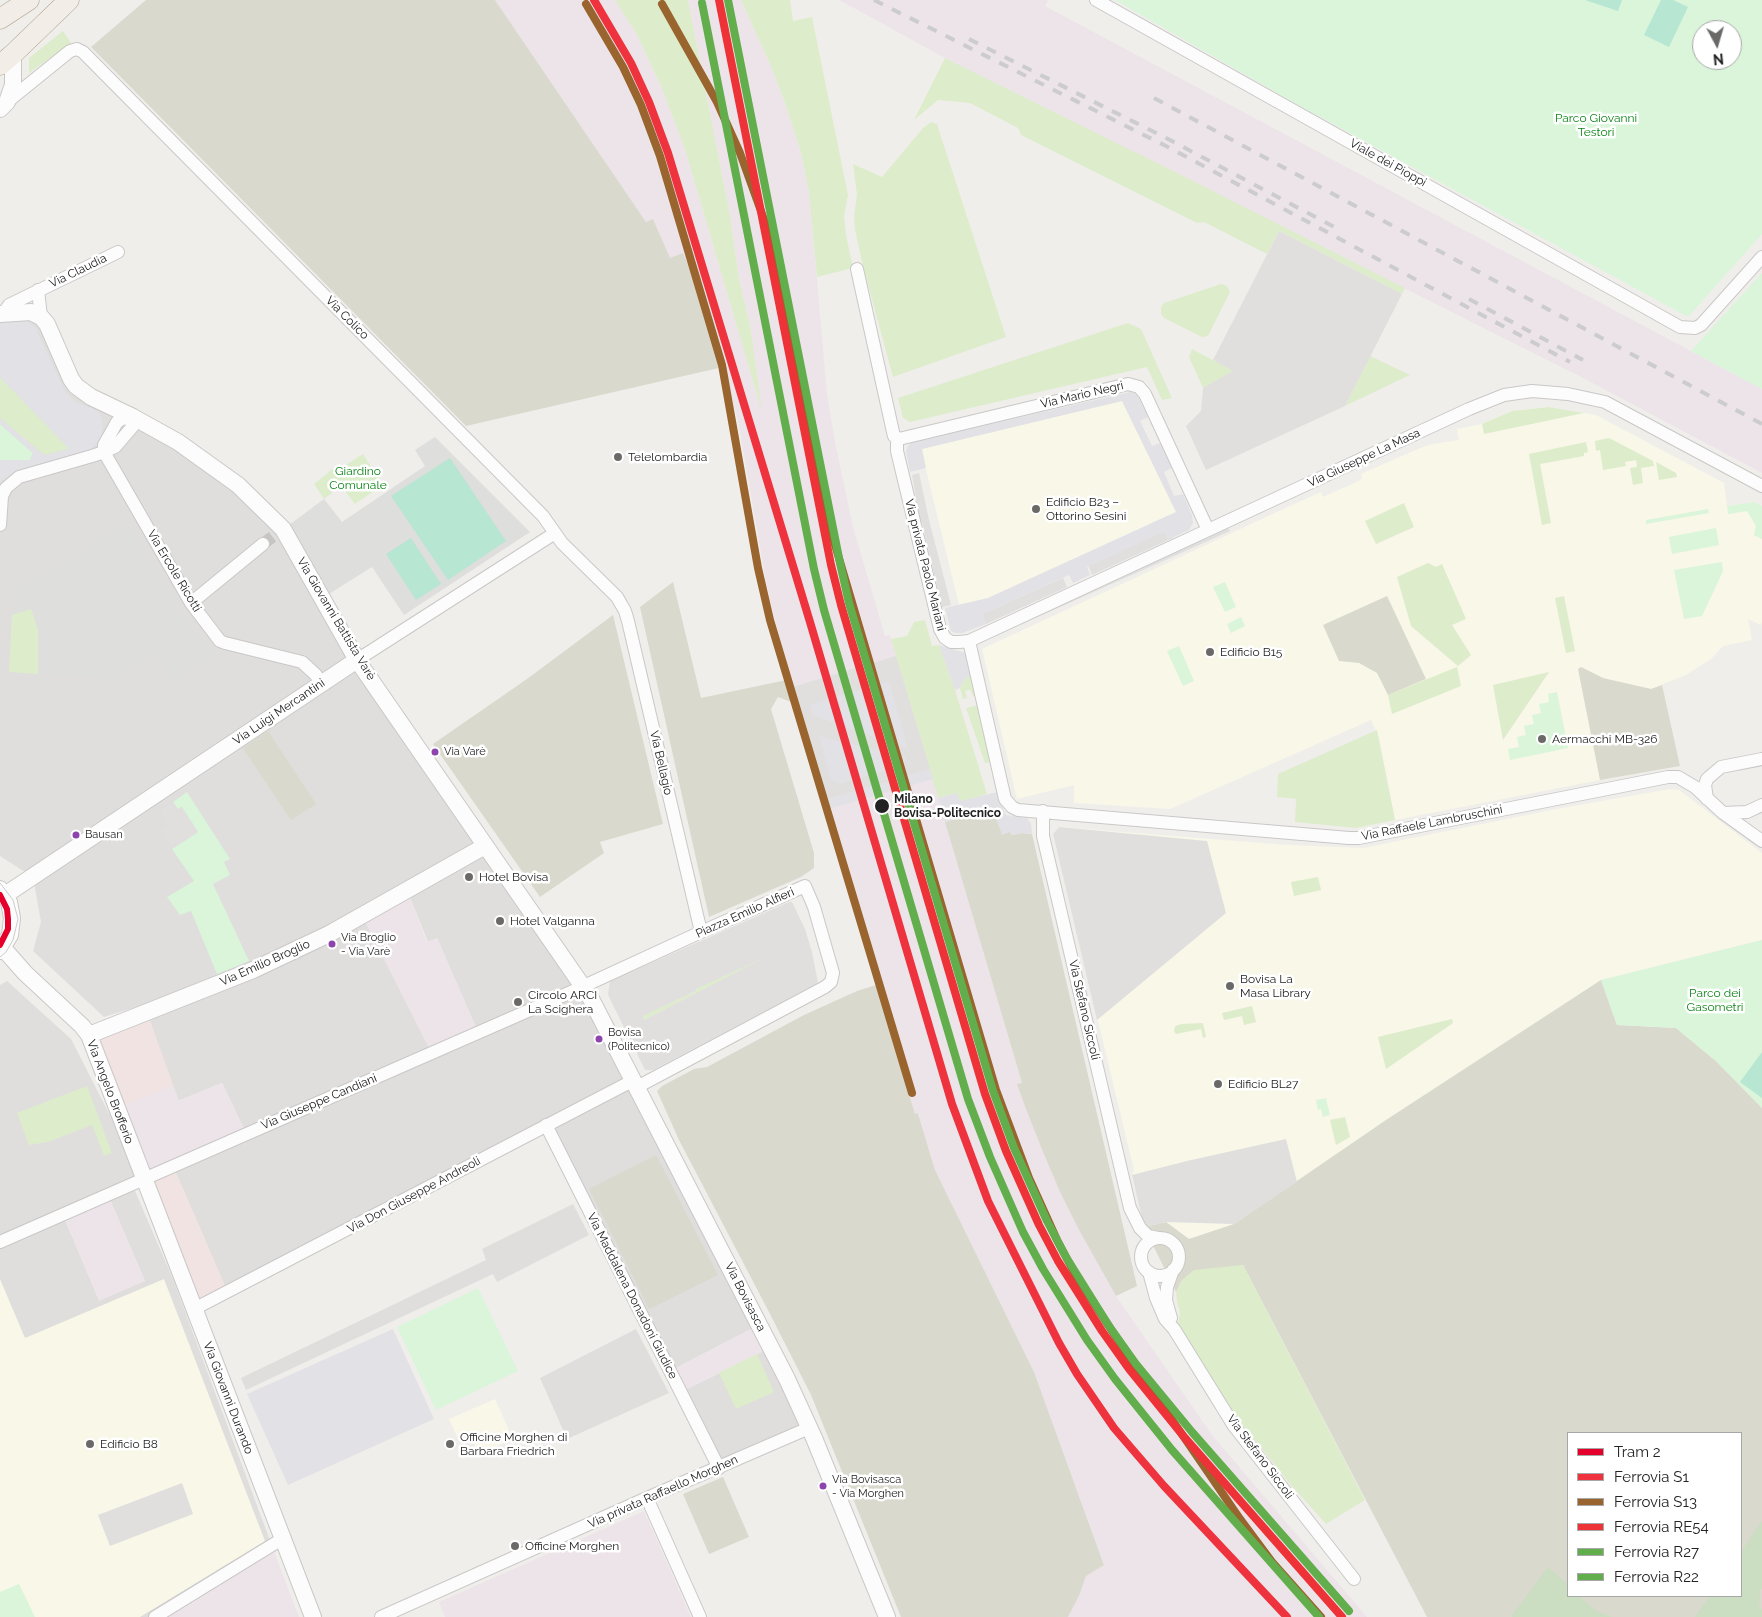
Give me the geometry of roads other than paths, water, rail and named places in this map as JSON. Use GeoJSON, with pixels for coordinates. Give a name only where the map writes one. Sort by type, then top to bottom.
{"type":"FeatureCollection","features":[{"type":"Feature","properties":{"kind":"main road"},"geometry":{"type":"LineString","coordinates":[[0,19],[29,0]]}},
{"type":"Feature","properties":{"kind":"main road"},"geometry":{"type":"LineString","coordinates":[[9,66],[69,0]]}},
{"type":"Feature","properties":{"kind":"street","name":"Viale dei Pioppi"},"geometry":{"type":"LineString","coordinates":[[1096,0],[1680,327],[1695,328],[1701,325],[1762,257]]}},
{"type":"Feature","properties":{"kind":"street","name":"Via Colico"},"geometry":{"type":"LineString","coordinates":[[42,72],[70,51],[77,49],[83,52],[543,516],[562,543],[617,597]]}},
{"type":"Feature","properties":{"kind":"street"},"geometry":{"type":"LineString","coordinates":[[9,66],[30,78],[42,72]]}},
{"type":"Feature","properties":{"kind":"street"},"geometry":{"type":"LineString","coordinates":[[4,105],[11,92],[9,66]]}},
{"type":"Feature","properties":{"kind":"street"},"geometry":{"type":"LineString","coordinates":[[4,105],[42,72]]}},
{"type":"Feature","properties":{"kind":"street","name":"Via Claudia"},"geometry":{"type":"LineString","coordinates":[[1,314],[9,304],[118,252]]}},
{"type":"Feature","properties":{"kind":"street","name":"Via privata Paolo Mariani"},"geometry":{"type":"LineString","coordinates":[[857,269],[893,432],[894,436],[899,439],[896,451],[940,629],[945,638],[951,642],[969,640]]}},
{"type":"Feature","properties":{"kind":"street"},"geometry":{"type":"LineString","coordinates":[[38,290],[41,317]]}},
{"type":"Feature","properties":{"kind":"street"},"geometry":{"type":"LineString","coordinates":[[1,314],[31,312],[41,317]]}},
{"type":"Feature","properties":{"kind":"street","name":"Via Giovanni Battista Varè"},"geometry":{"type":"LineString","coordinates":[[41,317],[47,324],[76,386],[91,397],[133,417],[178,442],[238,484],[279,532],[357,660],[584,987]]}},
{"type":"Feature","properties":{"kind":"street","name":"Via Mario Negri"},"geometry":{"type":"LineString","coordinates":[[899,439],[1128,384],[1139,388],[1145,394],[1208,530]]}},
{"type":"Feature","properties":{"kind":"street","name":"Via Giuseppe La Masa"},"geometry":{"type":"LineString","coordinates":[[969,640],[1504,395],[1532,391],[1568,394],[1605,402],[1762,486]]}},
{"type":"Feature","properties":{"kind":"street"},"geometry":{"type":"LineString","coordinates":[[0,525],[2,496],[6,488],[19,477],[104,452],[104,445],[117,422],[133,417]]}},
{"type":"Feature","properties":{"kind":"street","name":"Via Ercole Ricotti"},"geometry":{"type":"LineString","coordinates":[[104,452],[191,603],[220,641],[302,662],[316,675],[321,684]]}},
{"type":"Feature","properties":{"kind":"street","name":"Via Luigi Mercantini"},"geometry":{"type":"LineString","coordinates":[[2,892],[555,533]]}},
{"type":"Feature","properties":{"kind":"street"},"geometry":{"type":"LineString","coordinates":[[191,603],[263,544]]}},
{"type":"Feature","properties":{"kind":"street","name":"Via Bellagio"},"geometry":{"type":"LineString","coordinates":[[617,597],[628,621],[701,932]]}},
{"type":"Feature","properties":{"kind":"street"},"geometry":{"type":"LineString","coordinates":[[969,640],[1004,799],[1018,810],[1043,811]]}},
{"type":"Feature","properties":{"kind":"street"},"geometry":{"type":"LineString","coordinates":[[1762,759],[1721,767],[1707,779],[1705,785],[1707,799],[1762,841]]}},
{"type":"Feature","properties":{"kind":"street","name":"Via Raffaele Lambruschini"},"geometry":{"type":"LineString","coordinates":[[1043,811],[1360,838],[1668,777],[1685,781],[1695,787],[1707,799]]}},
{"type":"Feature","properties":{"kind":"street"},"geometry":{"type":"LineString","coordinates":[[1723,813],[1747,812],[1762,804]]}},
{"type":"Feature","properties":{"kind":"street","name":"Via Stefano Siccoli"},"geometry":{"type":"LineString","coordinates":[[1043,811],[1043,836],[1130,1208],[1131,1221],[1141,1252]]}},
{"type":"Feature","properties":{"kind":"street","name":"Via Emilio Broglio"},"geometry":{"type":"LineString","coordinates":[[89,1035],[253,970],[312,942],[485,846]]}},
{"type":"Feature","properties":{"kind":"street","name":"Piazza Emilio Alfieri"},"geometry":{"type":"LineString","coordinates":[[584,987],[805,886],[814,907],[833,973],[831,982],[825,987],[636,1083]]}},
{"type":"Feature","properties":{"kind":"street"},"geometry":{"type":"LineString","coordinates":[[1,949],[10,934],[12,918],[11,910],[2,892]]}},
{"type":"Feature","properties":{"kind":"street","name":"Via Angelo Brofferio"},"geometry":{"type":"LineString","coordinates":[[1,949],[82,1026],[89,1035],[143,1179]]}},
{"type":"Feature","properties":{"kind":"street","name":"Via Bovisasca"},"geometry":{"type":"LineString","coordinates":[[584,987],[636,1083],[787,1379],[887,1617]]}},
{"type":"Feature","properties":{"kind":"street","name":"Via Giuseppe Candiani"},"geometry":{"type":"LineString","coordinates":[[0,1242],[53,1213],[143,1179],[584,987]]}},
{"type":"Feature","properties":{"kind":"street","name":"Via Don Giuseppe Andreoli"},"geometry":{"type":"LineString","coordinates":[[194,1309],[546,1125],[636,1083]]}},
{"type":"Feature","properties":{"kind":"street","name":"Via Maddalena Donadoni Giudice"},"geometry":{"type":"LineString","coordinates":[[546,1125],[718,1468]]}},
{"type":"Feature","properties":{"kind":"street","name":"Via Giovanni Durando"},"geometry":{"type":"LineString","coordinates":[[143,1179],[313,1617]]}},
{"type":"Feature","properties":{"kind":"street","name":"Via Stefano Siccoli"},"geometry":{"type":"LineString","coordinates":[[1130,1208],[1140,1228],[1148,1236],[1158,1238]]}},
{"type":"Feature","properties":{"kind":"street"},"geometry":{"type":"LineString","coordinates":[[1158,1238],[1169,1240],[1177,1249],[1178,1260],[1173,1270],[1162,1275],[1155,1275],[1149,1272],[1142,1263],[1141,1252],[1147,1242],[1158,1238]]}},
{"type":"Feature","properties":{"kind":"street","name":"Via Stefano Siccoli"},"geometry":{"type":"LineString","coordinates":[[1173,1270],[1167,1287],[1166,1300],[1174,1329]]}},
{"type":"Feature","properties":{"kind":"street","name":"Via Stefano Siccoli"},"geometry":{"type":"LineString","coordinates":[[1149,1272],[1156,1298],[1165,1319],[1174,1329],[1234,1426],[1354,1579]]}},
{"type":"Feature","properties":{"kind":"street","name":"Via privata Raffaello Morghen"},"geometry":{"type":"LineString","coordinates":[[381,1617],[809,1428]]}},
{"type":"Feature","properties":{"kind":"street"},"geometry":{"type":"LineString","coordinates":[[647,1498],[700,1617]]}},
{"type":"Feature","properties":{"kind":"street"},"geometry":{"type":"LineString","coordinates":[[155,1617],[282,1539]]}},
{"type":"Feature","properties":{"kind":"tunnel"},"geometry":{"type":"LineString","coordinates":[[263,544],[276,534]]}},
{"type":"Feature","properties":{"kind":"tram line"},"geometry":{"type":"LineString","coordinates":[[0,883],[13,900],[18,919],[13,940],[6,952],[0,957]]}},
{"type":"Feature","properties":{"kind":"tram line","name":"2"},"geometry":{"type":"LineString","coordinates":[[0,895],[7,909],[8,919],[8,929],[0,945]]}},
{"type":"Feature","properties":{"kind":"railway"},"geometry":{"type":"LineString","coordinates":[[874,0],[1166,146],[1570,362]]}},
{"type":"Feature","properties":{"kind":"railway"},"geometry":{"type":"LineString","coordinates":[[969,39],[1170,140],[1340,230]]}},
{"type":"Feature","properties":{"kind":"railway"},"geometry":{"type":"LineString","coordinates":[[1154,98],[1762,424]]}},
{"type":"Feature","properties":{"kind":"railway"},"geometry":{"type":"LineString","coordinates":[[1469,299],[1583,360]]}},
{"type":"Feature","properties":{"kind":"rail line","name":"S1"},"geometry":{"type":"LineString","coordinates":[[594,0],[631,63],[649,102],[668,153],[810,622],[952,1104],[988,1201],[1059,1343],[1077,1374],[1114,1428],[1164,1486],[1287,1617]]}},
{"type":"Feature","properties":{"kind":"rail line","name":"RE54"},"geometry":{"type":"LineString","coordinates":[[719,0],[831,565],[841,605],[985,1094],[1006,1151],[1039,1225],[1058,1261],[1102,1331],[1129,1369],[1185,1438],[1342,1617]]}},
{"type":"Feature","properties":{"kind":"rail line","name":"R27"},"geometry":{"type":"LineString","coordinates":[[728,0],[849,603],[993,1091],[1014,1148],[1047,1221],[1066,1257],[1109,1326],[1136,1364],[1192,1432],[1349,1611]]}},
{"type":"Feature","properties":{"kind":"rail line","name":"R22"},"geometry":{"type":"LineString","coordinates":[[702,3],[814,569],[824,610],[968,1099],[990,1157],[1023,1232],[1043,1269],[1087,1340],[1115,1379],[1172,1450],[1319,1617]]}},
{"type":"Feature","properties":{"kind":"rail line","name":"S13"},"geometry":{"type":"LineString","coordinates":[[586,4],[623,67],[641,105],[660,156],[722,365],[758,568],[770,620],[912,1093]]}},
{"type":"Feature","properties":{"kind":"rail line","name":"S13"},"geometry":{"type":"LineString","coordinates":[[662,4],[717,102],[740,153],[766,225],[819,488],[996,1090],[1029,1178],[1057,1240],[1075,1274],[1127,1354],[1240,1519],[1272,1562],[1321,1617]]}},
{"type":"Feature","properties":{"kind":"place","name":"Telelombardia"},"geometry":{"type":"Point","coordinates":[618,457]}},
{"type":"Feature","properties":{"kind":"place","name":"Edificio B23 – Ottorino Sesini"},"geometry":{"type":"Point","coordinates":[1036,509]}},
{"type":"Feature","properties":{"kind":"place","name":"Edificio B15"},"geometry":{"type":"Point","coordinates":[1210,652]}},
{"type":"Feature","properties":{"kind":"place","name":"Aermacchi MB-326"},"geometry":{"type":"Point","coordinates":[1542,739]}},
{"type":"Feature","properties":{"kind":"place","name":"Via Varè"},"geometry":{"type":"Point","coordinates":[435,752]}},
{"type":"Feature","properties":{"kind":"place","name":"Milano Bovisa-Politecnico"},"geometry":{"type":"Point","coordinates":[882,806]}},
{"type":"Feature","properties":{"kind":"place","name":"Bausan"},"geometry":{"type":"Point","coordinates":[76,835]}},
{"type":"Feature","properties":{"kind":"place","name":"Hotel Bovisa"},"geometry":{"type":"Point","coordinates":[469,877]}},
{"type":"Feature","properties":{"kind":"place","name":"Hotel Valganna"},"geometry":{"type":"Point","coordinates":[500,921]}},
{"type":"Feature","properties":{"kind":"place","name":"Via Broglio - Via Varè"},"geometry":{"type":"Point","coordinates":[332,944]}},
{"type":"Feature","properties":{"kind":"place","name":"Bovisa La Masa Library"},"geometry":{"type":"Point","coordinates":[1230,986]}},
{"type":"Feature","properties":{"kind":"place","name":"Circolo ARCI La Scighera"},"geometry":{"type":"Point","coordinates":[518,1002]}},
{"type":"Feature","properties":{"kind":"place","name":"Bovisa (Politecnico)"},"geometry":{"type":"Point","coordinates":[599,1039]}},
{"type":"Feature","properties":{"kind":"place","name":"Edificio BL27"},"geometry":{"type":"Point","coordinates":[1218,1084]}},
{"type":"Feature","properties":{"kind":"place","name":"Edificio B8"},"geometry":{"type":"Point","coordinates":[90,1444]}},
{"type":"Feature","properties":{"kind":"place","name":"Officine Morghen di Barbara Friedrich"},"geometry":{"type":"Point","coordinates":[450,1444]}},
{"type":"Feature","properties":{"kind":"place","name":"Via Bovisasca - Via Morghen"},"geometry":{"type":"Point","coordinates":[823,1486]}},
{"type":"Feature","properties":{"kind":"place","name":"Officine Morghen"},"geometry":{"type":"Point","coordinates":[515,1546]}},
{"type":"Feature","properties":{"kind":"park label","name":"Parco Giovanni Testori"},"geometry":{"type":"Point","coordinates":[1596,125]}},
{"type":"Feature","properties":{"kind":"park label","name":"Giardino Comunale"},"geometry":{"type":"Point","coordinates":[358,478]}},
{"type":"Feature","properties":{"kind":"park label","name":"Parco dei Gasometri"},"geometry":{"type":"Point","coordinates":[1715,1000]}}]}
